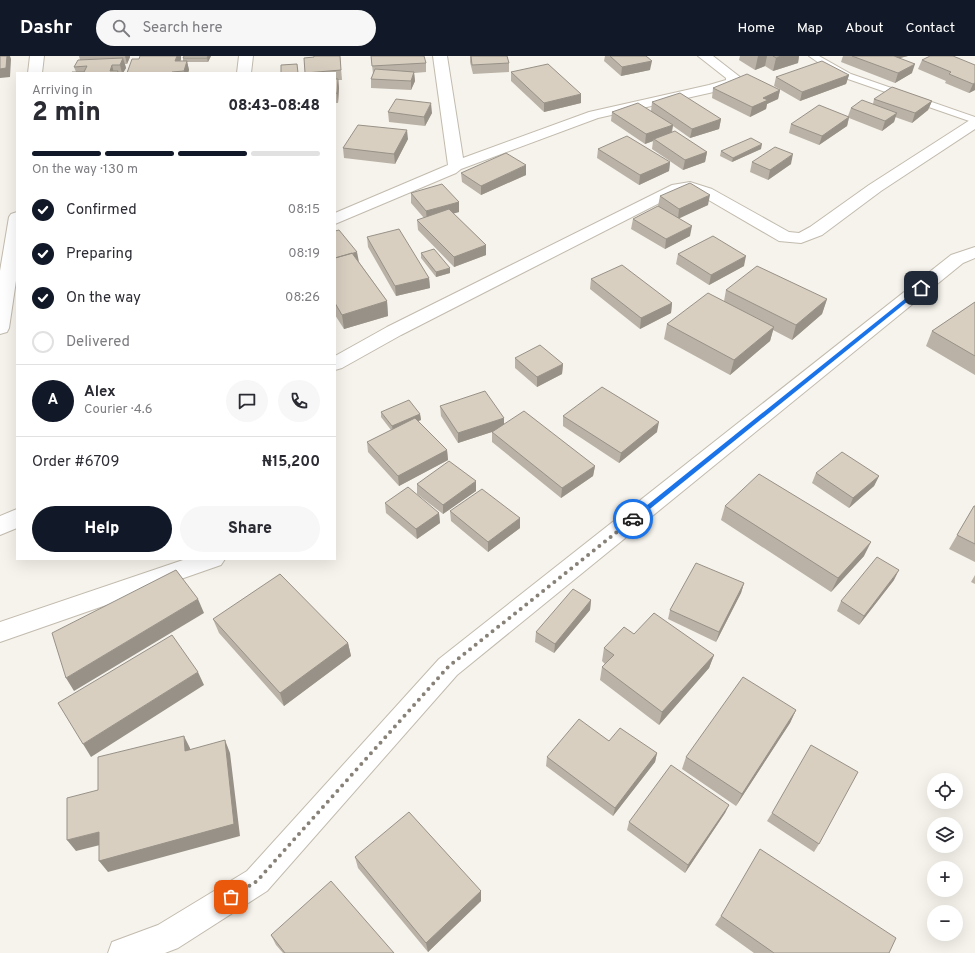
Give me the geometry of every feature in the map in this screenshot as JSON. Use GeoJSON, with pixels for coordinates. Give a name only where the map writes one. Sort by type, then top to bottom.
{"type":"FeatureCollection","features":[{"type":"Feature","properties":{"kind":"street"},"geometry":{"type":"LineString","coordinates":[[35,72],[37,56]]}},
{"type":"Feature","properties":{"kind":"street"},"geometry":{"type":"LineString","coordinates":[[244,72],[246,56]]}},
{"type":"Feature","properties":{"kind":"street"},"geometry":{"type":"LineString","coordinates":[[440,56],[456,166]]}},
{"type":"Feature","properties":{"kind":"street"},"geometry":{"type":"LineString","coordinates":[[336,219],[451,170],[456,166],[594,115],[713,88],[732,82],[733,77],[705,56]]}},
{"type":"Feature","properties":{"kind":"street"},"geometry":{"type":"LineString","coordinates":[[336,363],[394,331],[678,188],[690,187],[706,192],[785,237],[801,238],[816,231],[875,188],[975,122]]}},
{"type":"Feature","properties":{"kind":"street"},"geometry":{"type":"LineString","coordinates":[[0,328],[16,224]]}},
{"type":"Feature","properties":{"kind":"street"},"geometry":{"type":"LineString","coordinates":[[123,953],[167,937],[257,881],[448,667],[957,258],[975,252]]}},
{"type":"Feature","properties":{"kind":"street"},"geometry":{"type":"LineString","coordinates":[[0,526],[16,518]]}},
{"type":"Feature","properties":{"kind":"street"},"geometry":{"type":"LineString","coordinates":[[0,632],[210,560]]}},
{"type":"Feature","properties":{"kind":"lane"},"geometry":{"type":"LineString","coordinates":[[813,56],[848,76],[975,122]]}},
{"type":"Feature","properties":{"kind":"building"},"geometry":{"type":"Polygon","coordinates":[[[0,56],[7,56],[6,68],[0,69],[0,56]]]}},
{"type":"Feature","properties":{"kind":"building"},"geometry":{"type":"Polygon","coordinates":[[[140,56],[177,56],[175,61],[187,61],[184,71],[127,72],[132,59],[139,59],[140,56]]]}},
{"type":"Feature","properties":{"kind":"building"},"geometry":{"type":"Polygon","coordinates":[[[184,56],[208,56],[207,58],[183,58],[184,56]]]}},
{"type":"Feature","properties":{"kind":"building"},"geometry":{"type":"Polygon","coordinates":[[[340,56],[341,70],[305,72],[304,58],[340,56]]]}},
{"type":"Feature","properties":{"kind":"building"},"geometry":{"type":"Polygon","coordinates":[[[371,56],[424,56],[426,63],[372,66],[371,56]]]}},
{"type":"Feature","properties":{"kind":"building"},"geometry":{"type":"Polygon","coordinates":[[[471,56],[507,56],[509,63],[472,65],[471,56]]]}},
{"type":"Feature","properties":{"kind":"building"},"geometry":{"type":"Polygon","coordinates":[[[610,56],[646,56],[652,61],[622,67],[610,56]]]}},
{"type":"Feature","properties":{"kind":"building"},"geometry":{"type":"Polygon","coordinates":[[[852,56],[894,56],[915,64],[898,73],[852,56]]]}},
{"type":"Feature","properties":{"kind":"building"},"geometry":{"type":"Polygon","coordinates":[[[930,56],[953,56],[975,65],[975,83],[973,84],[949,74],[951,72],[922,60],[930,56]]]}},
{"type":"Feature","properties":{"kind":"building"},"geometry":{"type":"Polygon","coordinates":[[[123,58],[120,65],[112,65],[110,71],[118,72],[84,72],[87,66],[74,67],[78,60],[123,58]]]}},
{"type":"Feature","properties":{"kind":"building"},"geometry":{"type":"Polygon","coordinates":[[[822,61],[849,75],[802,92],[776,77],[822,61]]]}},
{"type":"Feature","properties":{"kind":"building"},"geometry":{"type":"Polygon","coordinates":[[[297,64],[298,72],[281,72],[281,65],[297,64]]]}},
{"type":"Feature","properties":{"kind":"building"},"geometry":{"type":"Polygon","coordinates":[[[548,64],[581,94],[544,103],[511,72],[548,64]]]}},
{"type":"Feature","properties":{"kind":"building"},"geometry":{"type":"Polygon","coordinates":[[[375,69],[414,72],[411,81],[371,79],[375,69]]]}},
{"type":"Feature","properties":{"kind":"building"},"geometry":{"type":"Polygon","coordinates":[[[747,74],[780,90],[763,98],[768,100],[752,107],[713,88],[747,74]]]}},
{"type":"Feature","properties":{"kind":"building"},"geometry":{"type":"Polygon","coordinates":[[[336,79],[338,79],[337,93],[336,79]]]}},
{"type":"Feature","properties":{"kind":"building"},"geometry":{"type":"Polygon","coordinates":[[[892,87],[932,101],[915,113],[874,99],[892,87]]]}},
{"type":"Feature","properties":{"kind":"building"},"geometry":{"type":"Polygon","coordinates":[[[680,93],[721,119],[692,129],[652,102],[680,93]]]}},
{"type":"Feature","properties":{"kind":"building"},"geometry":{"type":"Polygon","coordinates":[[[396,99],[431,103],[424,117],[388,112],[396,99]]]}},
{"type":"Feature","properties":{"kind":"building"},"geometry":{"type":"Polygon","coordinates":[[[862,100],[897,113],[885,121],[851,108],[862,100]]]}},
{"type":"Feature","properties":{"kind":"building"},"geometry":{"type":"Polygon","coordinates":[[[638,103],[673,125],[646,134],[612,112],[638,103]]]}},
{"type":"Feature","properties":{"kind":"building"},"geometry":{"type":"Polygon","coordinates":[[[819,105],[849,117],[822,136],[791,124],[819,105]]]}},
{"type":"Feature","properties":{"kind":"building"},"geometry":{"type":"Polygon","coordinates":[[[358,125],[407,130],[394,154],[343,148],[358,125]]]}},
{"type":"Feature","properties":{"kind":"building"},"geometry":{"type":"Polygon","coordinates":[[[675,131],[707,152],[685,160],[654,139],[675,131]]]}},
{"type":"Feature","properties":{"kind":"building"},"geometry":{"type":"Polygon","coordinates":[[[627,136],[670,162],[640,175],[598,149],[627,136]]]}},
{"type":"Feature","properties":{"kind":"building"},"geometry":{"type":"Polygon","coordinates":[[[751,138],[762,144],[733,158],[721,151],[751,138]]]}},
{"type":"Feature","properties":{"kind":"building"},"geometry":{"type":"Polygon","coordinates":[[[775,147],[793,154],[770,170],[752,162],[775,147]]]}},
{"type":"Feature","properties":{"kind":"building"},"geometry":{"type":"Polygon","coordinates":[[[506,153],[526,165],[481,186],[461,173],[506,153]]]}},
{"type":"Feature","properties":{"kind":"building"},"geometry":{"type":"Polygon","coordinates":[[[690,183],[710,195],[679,209],[660,196],[690,183]]]}},
{"type":"Feature","properties":{"kind":"building"},"geometry":{"type":"Polygon","coordinates":[[[442,184],[459,202],[426,211],[411,193],[442,184]]]}},
{"type":"Feature","properties":{"kind":"building"},"geometry":{"type":"Polygon","coordinates":[[[658,206],[692,226],[666,239],[633,219],[658,206]]]}},
{"type":"Feature","properties":{"kind":"building"},"geometry":{"type":"Polygon","coordinates":[[[449,209],[486,245],[454,257],[417,220],[449,209]]]}},
{"type":"Feature","properties":{"kind":"building"},"geometry":{"type":"Polygon","coordinates":[[[399,229],[429,278],[395,286],[367,237],[399,229]]]}},
{"type":"Feature","properties":{"kind":"building"},"geometry":{"type":"Polygon","coordinates":[[[339,230],[357,252],[336,258],[336,231],[339,230]]]}},
{"type":"Feature","properties":{"kind":"building"},"geometry":{"type":"Polygon","coordinates":[[[713,236],[746,256],[711,275],[678,254],[713,236]]]}},
{"type":"Feature","properties":{"kind":"building"},"geometry":{"type":"Polygon","coordinates":[[[434,249],[450,268],[436,272],[421,253],[434,249]]]}},
{"type":"Feature","properties":{"kind":"building"},"geometry":{"type":"Polygon","coordinates":[[[352,253],[387,301],[342,315],[336,305],[336,258],[352,253]]]}},
{"type":"Feature","properties":{"kind":"building"},"geometry":{"type":"Polygon","coordinates":[[[622,265],[672,303],[641,318],[591,279],[622,265]]]}},
{"type":"Feature","properties":{"kind":"building"},"geometry":{"type":"Polygon","coordinates":[[[757,266],[827,299],[796,325],[726,290],[757,266]]]}},
{"type":"Feature","properties":{"kind":"building"},"geometry":{"type":"Polygon","coordinates":[[[708,293],[774,327],[734,360],[667,324],[708,293]]]}},
{"type":"Feature","properties":{"kind":"building"},"geometry":{"type":"Polygon","coordinates":[[[975,302],[975,356],[932,331],[975,302]]]}},
{"type":"Feature","properties":{"kind":"building"},"geometry":{"type":"Polygon","coordinates":[[[540,345],[563,364],[537,377],[515,358],[540,345]]]}},
{"type":"Feature","properties":{"kind":"building"},"geometry":{"type":"Polygon","coordinates":[[[602,387],[659,422],[621,453],[563,416],[602,387]]]}},
{"type":"Feature","properties":{"kind":"building"},"geometry":{"type":"Polygon","coordinates":[[[485,391],[504,418],[458,433],[440,406],[485,391]]]}},
{"type":"Feature","properties":{"kind":"building"},"geometry":{"type":"Polygon","coordinates":[[[409,400],[420,414],[392,426],[381,412],[409,400]]]}},
{"type":"Feature","properties":{"kind":"building"},"geometry":{"type":"Polygon","coordinates":[[[524,411],[595,466],[562,488],[492,432],[524,411]]]}},
{"type":"Feature","properties":{"kind":"building"},"geometry":{"type":"Polygon","coordinates":[[[415,418],[447,450],[398,476],[367,442],[415,418]]]}},
{"type":"Feature","properties":{"kind":"building"},"geometry":{"type":"Polygon","coordinates":[[[842,452],[879,476],[853,498],[816,473],[842,452]]]}},
{"type":"Feature","properties":{"kind":"building"},"geometry":{"type":"Polygon","coordinates":[[[449,461],[476,481],[443,505],[417,484],[449,461]]]}},
{"type":"Feature","properties":{"kind":"building"},"geometry":{"type":"Polygon","coordinates":[[[759,474],[871,542],[838,578],[725,506],[759,474]]]}},
{"type":"Feature","properties":{"kind":"building"},"geometry":{"type":"Polygon","coordinates":[[[408,487],[439,513],[416,529],[385,503],[408,487]]]}},
{"type":"Feature","properties":{"kind":"building"},"geometry":{"type":"Polygon","coordinates":[[[482,489],[520,518],[488,542],[450,511],[482,489]]]}},
{"type":"Feature","properties":{"kind":"building"},"geometry":{"type":"Polygon","coordinates":[[[975,506],[975,544],[957,535],[975,506]]]}},
{"type":"Feature","properties":{"kind":"building"},"geometry":{"type":"Polygon","coordinates":[[[877,557],[899,570],[864,616],[841,601],[877,557]]]}},
{"type":"Feature","properties":{"kind":"building"},"geometry":{"type":"Polygon","coordinates":[[[696,563],[744,583],[719,632],[670,610],[696,563]]]}},
{"type":"Feature","properties":{"kind":"building"},"geometry":{"type":"Polygon","coordinates":[[[176,570],[198,599],[66,678],[52,633],[176,570]]]}},
{"type":"Feature","properties":{"kind":"building"},"geometry":{"type":"Polygon","coordinates":[[[280,574],[348,643],[280,693],[213,619],[280,574]]]}},
{"type":"Feature","properties":{"kind":"building"},"geometry":{"type":"Polygon","coordinates":[[[573,589],[591,600],[555,644],[536,632],[573,589]]]}},
{"type":"Feature","properties":{"kind":"building"},"geometry":{"type":"Polygon","coordinates":[[[654,613],[714,655],[662,712],[602,667],[614,655],[604,648],[624,627],[634,634],[654,613]]]}},
{"type":"Feature","properties":{"kind":"building"},"geometry":{"type":"Polygon","coordinates":[[[172,635],[198,672],[83,744],[58,703],[172,635]]]}},
{"type":"Feature","properties":{"kind":"building"},"geometry":{"type":"Polygon","coordinates":[[[743,677],[796,710],[742,794],[686,757],[743,677]]]}},
{"type":"Feature","properties":{"kind":"building"},"geometry":{"type":"Polygon","coordinates":[[[579,719],[609,741],[620,728],[657,753],[615,808],[547,757],[579,719]]]}},
{"type":"Feature","properties":{"kind":"building"},"geometry":{"type":"Polygon","coordinates":[[[184,736],[185,751],[225,740],[234,824],[99,861],[99,832],[67,840],[67,798],[98,790],[98,757],[184,736]]]}},
{"type":"Feature","properties":{"kind":"building"},"geometry":{"type":"Polygon","coordinates":[[[811,745],[858,772],[819,844],[772,813],[811,745]]]}},
{"type":"Feature","properties":{"kind":"building"},"geometry":{"type":"Polygon","coordinates":[[[671,765],[729,805],[688,865],[629,822],[671,765]]]}},
{"type":"Feature","properties":{"kind":"building"},"geometry":{"type":"Polygon","coordinates":[[[409,812],[481,891],[426,943],[355,857],[409,812]]]}},
{"type":"Feature","properties":{"kind":"building"},"geometry":{"type":"Polygon","coordinates":[[[760,849],[896,938],[889,953],[774,953],[721,916],[760,849]]]}},
{"type":"Feature","properties":{"kind":"building"},"geometry":{"type":"Polygon","coordinates":[[[331,881],[394,953],[285,953],[271,935],[331,881]]]}},
{"type":"Feature","properties":{"kind":"way so far"},"geometry":{"type":"LineString","coordinates":[[231,897],[257,881],[448,667],[633,519]]}},
{"type":"Feature","properties":{"kind":"route"},"geometry":{"type":"LineString","coordinates":[[633,519],[921,288]]}}]}
